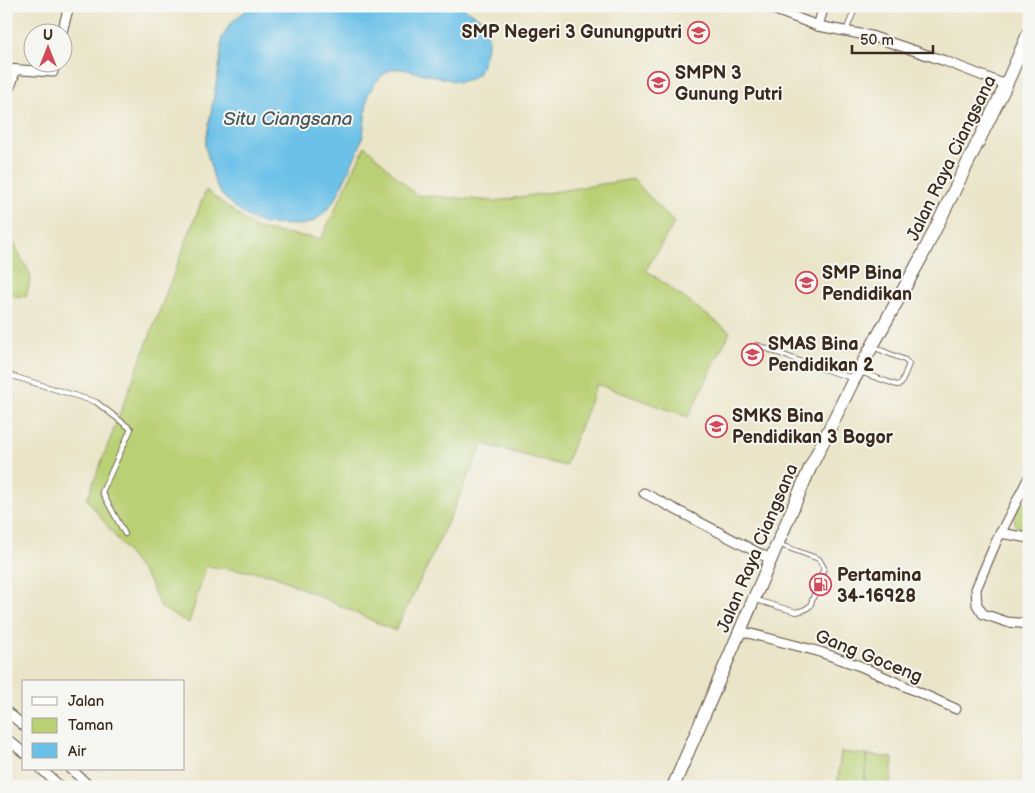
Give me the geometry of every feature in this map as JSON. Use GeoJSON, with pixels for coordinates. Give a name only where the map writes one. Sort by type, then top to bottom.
{"type":"FeatureCollection","features":[{"type":"Feature","properties":{"kind":"main road","name":"Jalan Raya Ciangsana"},"geometry":{"type":"LineString","coordinates":[[673,787],[810,468],[856,375],[922,256],[1006,85],[1029,32]]}},
{"type":"Feature","properties":{"kind":"street"},"geometry":{"type":"LineString","coordinates":[[65,22],[69,6]]}},
{"type":"Feature","properties":{"kind":"street"},"geometry":{"type":"LineString","coordinates":[[765,6],[818,26],[871,36],[945,61],[1006,85]]}},
{"type":"Feature","properties":{"kind":"street"},"geometry":{"type":"LineString","coordinates":[[818,26],[824,6]]}},
{"type":"Feature","properties":{"kind":"street"},"geometry":{"type":"LineString","coordinates":[[6,95],[11,70]]}},
{"type":"Feature","properties":{"kind":"street"},"geometry":{"type":"LineString","coordinates":[[1029,477],[1024,495],[1000,533],[976,589],[977,604],[983,614],[1007,622],[1029,624]]}},
{"type":"Feature","properties":{"kind":"street"},"geometry":{"type":"LineString","coordinates":[[644,493],[770,559]]}},
{"type":"Feature","properties":{"kind":"street"},"geometry":{"type":"LineString","coordinates":[[1000,533],[1029,538]]}},
{"type":"Feature","properties":{"kind":"street","name":"Gang Goceng"},"geometry":{"type":"LineString","coordinates":[[740,631],[817,651],[860,666],[956,709]]}},
{"type":"Feature","properties":{"kind":"street"},"geometry":{"type":"LineString","coordinates":[[6,710],[22,724]]}},
{"type":"Feature","properties":{"kind":"street"},"geometry":{"type":"LineString","coordinates":[[6,738],[22,751]]}},
{"type":"Feature","properties":{"kind":"street"},"geometry":{"type":"LineString","coordinates":[[42,770],[61,787]]}},
{"type":"Feature","properties":{"kind":"street"},"geometry":{"type":"LineString","coordinates":[[72,770],[90,787]]}},
{"type":"Feature","properties":{"kind":"lane"},"geometry":{"type":"LineString","coordinates":[[846,31],[856,6]]}},
{"type":"Feature","properties":{"kind":"lane"},"geometry":{"type":"LineString","coordinates":[[757,345],[810,365],[897,385],[902,384],[909,364],[905,360],[872,347]]}},
{"type":"Feature","properties":{"kind":"lane"},"geometry":{"type":"LineString","coordinates":[[6,374],[96,402],[131,429],[102,492],[125,534]]}},
{"type":"Feature","properties":{"kind":"lane"},"geometry":{"type":"LineString","coordinates":[[752,600],[796,612],[810,606],[824,568],[819,559],[777,543]]}},
{"type":"Feature","properties":{"kind":"green space"},"geometry":{"type":"Polygon","coordinates":[[[365,146],[416,195],[496,201],[633,179],[674,223],[646,270],[730,332],[688,417],[597,384],[565,466],[483,444],[428,565],[395,631],[271,574],[206,566],[189,623],[161,608],[149,581],[87,499],[206,190],[256,229],[321,239],[365,146]]]}},
{"type":"Feature","properties":{"kind":"green space"},"geometry":{"type":"Polygon","coordinates":[[[6,228],[31,276],[26,297],[8,295],[6,291],[6,228]]]}},
{"type":"Feature","properties":{"kind":"green space"},"geometry":{"type":"Polygon","coordinates":[[[1029,503],[1029,531],[1022,530],[1016,526],[1014,519],[1018,506],[1029,503]]]}},
{"type":"Feature","properties":{"kind":"green space"},"geometry":{"type":"Polygon","coordinates":[[[841,752],[867,755],[863,787],[837,787],[841,752]]]}},
{"type":"Feature","properties":{"kind":"green space"},"geometry":{"type":"Polygon","coordinates":[[[868,755],[893,758],[890,787],[864,787],[868,755]]]}},
{"type":"Feature","properties":{"kind":"water","name":"Situ Ciangsana"},"geometry":{"type":"Polygon","coordinates":[[[252,6],[461,6],[480,18],[489,40],[478,74],[470,79],[459,82],[403,69],[392,69],[383,75],[375,83],[368,95],[360,146],[336,198],[326,211],[315,221],[301,225],[264,224],[239,211],[221,194],[215,182],[205,146],[220,62],[222,38],[235,19],[252,6]]]}},
{"type":"Feature","properties":{"kind":"place","name":"SMP Negeri 3 Gunungputri"},"geometry":{"type":"Point","coordinates":[698,32]}},
{"type":"Feature","properties":{"kind":"place","name":"SMPN 3 Gunung Putri"},"geometry":{"type":"Point","coordinates":[659,83]}},
{"type":"Feature","properties":{"kind":"place","name":"SMP Bina Pendidikan"},"geometry":{"type":"Point","coordinates":[806,283]}},
{"type":"Feature","properties":{"kind":"place","name":"SMAS Bina Pendidikan 2"},"geometry":{"type":"Point","coordinates":[752,354]}},
{"type":"Feature","properties":{"kind":"place","name":"SMKS Bina Pendidikan 3 Bogor"},"geometry":{"type":"Point","coordinates":[716,426]}},
{"type":"Feature","properties":{"kind":"place","name":"Pertamina 34-16928"},"geometry":{"type":"Point","coordinates":[821,585]}}]}
